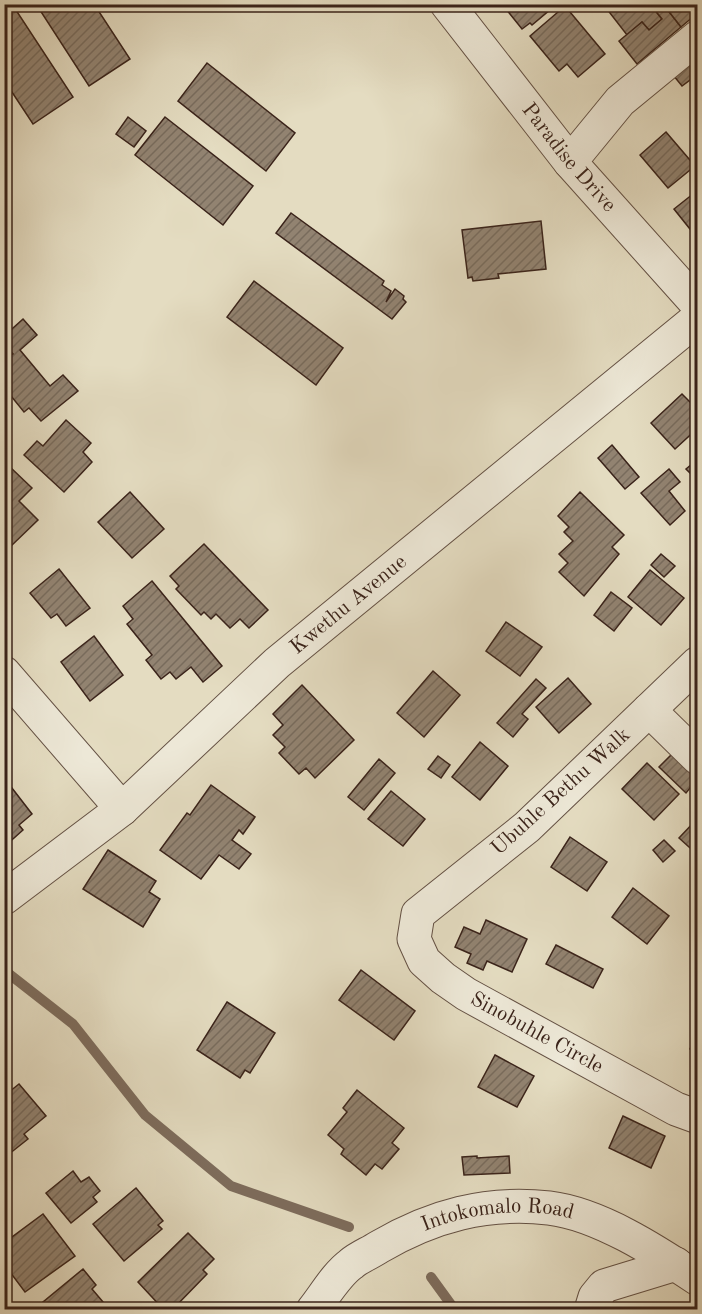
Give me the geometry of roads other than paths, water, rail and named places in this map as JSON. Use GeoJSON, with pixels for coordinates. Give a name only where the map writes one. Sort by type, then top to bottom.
{"type":"FeatureCollection","features":[{"type":"Feature","properties":{"kind":"street","name":"Paradise Drive"},"geometry":{"type":"LineString","coordinates":[[447,4],[570,162],[698,305]]}},
{"type":"Feature","properties":{"kind":"street"},"geometry":{"type":"LineString","coordinates":[[570,162],[620,101],[698,37]]}},
{"type":"Feature","properties":{"kind":"street","name":"Kwethu Avenue"},"geometry":{"type":"LineString","coordinates":[[4,898],[122,809],[277,663],[698,318]]}},
{"type":"Feature","properties":{"kind":"street","name":"Ubuhle Bethu Walk"},"geometry":{"type":"LineString","coordinates":[[418,914],[527,827],[698,663]]}},
{"type":"Feature","properties":{"kind":"street"},"geometry":{"type":"LineString","coordinates":[[4,673],[122,809]]}},
{"type":"Feature","properties":{"kind":"street"},"geometry":{"type":"LineString","coordinates":[[649,710],[698,758]]}},
{"type":"Feature","properties":{"kind":"street","name":"Sinobuhle Circle"},"geometry":{"type":"LineString","coordinates":[[418,914],[414,939],[423,961],[465,994],[676,1109],[698,1118]]}},
{"type":"Feature","properties":{"kind":"street","name":"Intokomalo Road"},"geometry":{"type":"LineString","coordinates":[[313,1310],[350,1264],[418,1226],[440,1217],[471,1210],[508,1207],[551,1208],[612,1229],[686,1271]]}},
{"type":"Feature","properties":{"kind":"street"},"geometry":{"type":"LineString","coordinates":[[591,1310],[595,1297],[604,1287],[686,1271]]}},
{"type":"Feature","properties":{"kind":"waterway"},"geometry":{"type":"LineString","coordinates":[[4,970],[73,1024],[145,1115],[231,1186],[349,1227]]}},
{"type":"Feature","properties":{"kind":"waterway"},"geometry":{"type":"LineString","coordinates":[[431,1277],[455,1310]]}}]}
